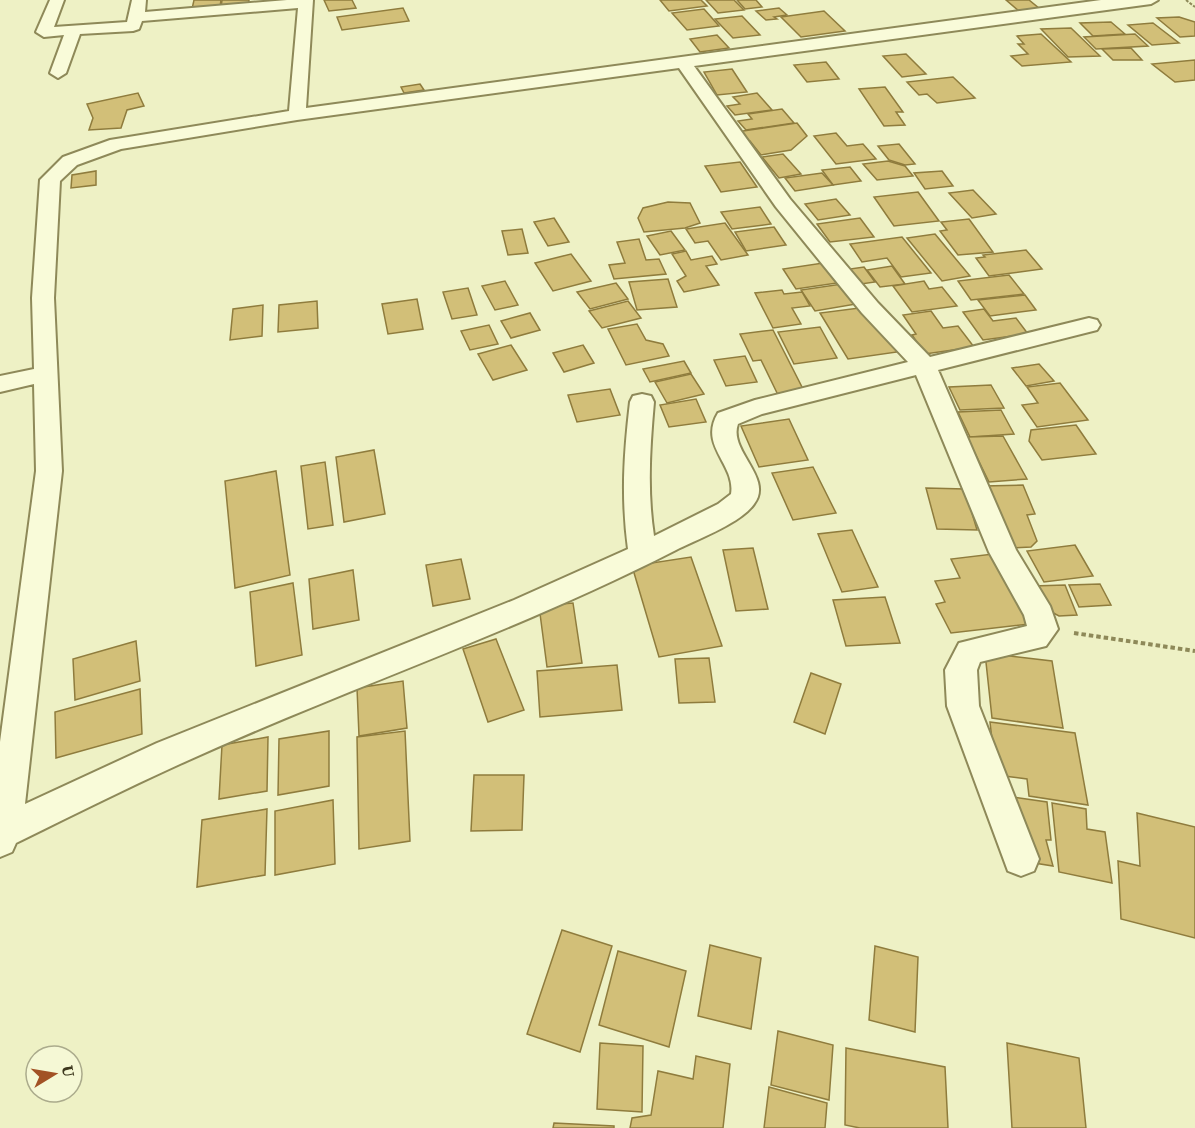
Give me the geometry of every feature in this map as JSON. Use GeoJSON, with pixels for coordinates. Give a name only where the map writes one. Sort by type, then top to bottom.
{"type":"FeatureCollection","features":[{"type":"Feature","properties":{"kind":"street"},"geometry":{"type":"LineString","coordinates":[[57,0],[44,32],[133,26],[139,0]]}},
{"type":"Feature","properties":{"kind":"street"},"geometry":{"type":"LineString","coordinates":[[2,835],[49,471],[43,298],[50,180],[60,168],[70,161],[117,144],[297,115],[684,63],[1098,2],[1151,0]]}},
{"type":"Feature","properties":{"kind":"street"},"geometry":{"type":"LineString","coordinates":[[136,17],[306,2],[297,115]]}},
{"type":"Feature","properties":{"kind":"street"},"geometry":{"type":"LineString","coordinates":[[57,74],[74,30]]}},
{"type":"Feature","properties":{"kind":"street"},"geometry":{"type":"LineString","coordinates":[[684,63],[783,203],[870,308],[924,365],[1003,552],[1039,614],[1043,629],[1035,637],[970,652],[961,670],[963,706],[1021,859]]}},
{"type":"Feature","properties":{"kind":"street"},"geometry":{"type":"LineString","coordinates":[[2,835],[169,753],[524,608],[643,554],[728,511],[744,499],[746,485],[727,445],[723,430],[727,419],[755,408],[1089,325]]}},
{"type":"Feature","properties":{"kind":"street"},"geometry":{"type":"LineString","coordinates":[[0,384],[44,374]]}},
{"type":"Feature","properties":{"kind":"street"},"geometry":{"type":"LineString","coordinates":[[642,402],[636,458],[636,508],[643,554]]}},
{"type":"Feature","properties":{"kind":"path"},"geometry":{"type":"LineString","coordinates":[[1186,0],[1195,7]]}},
{"type":"Feature","properties":{"kind":"path"},"geometry":{"type":"LineString","coordinates":[[1043,629],[1195,651]]}},
{"type":"Feature","properties":{"kind":"building"},"geometry":{"type":"Polygon","coordinates":[[[194,0],[221,0],[220,7],[192,9],[194,0]]]}},
{"type":"Feature","properties":{"kind":"building"},"geometry":{"type":"Polygon","coordinates":[[[222,0],[249,0],[248,6],[221,8],[222,0]]]}},
{"type":"Feature","properties":{"kind":"building"},"geometry":{"type":"Polygon","coordinates":[[[324,0],[352,0],[356,8],[329,11],[324,0]]]}},
{"type":"Feature","properties":{"kind":"building"},"geometry":{"type":"Polygon","coordinates":[[[660,0],[701,0],[707,6],[669,11],[660,0]]]}},
{"type":"Feature","properties":{"kind":"building"},"geometry":{"type":"Polygon","coordinates":[[[706,0],[734,0],[744,10],[718,13],[706,0]]]}},
{"type":"Feature","properties":{"kind":"building"},"geometry":{"type":"Polygon","coordinates":[[[737,0],[756,0],[762,7],[745,9],[737,0]]]}},
{"type":"Feature","properties":{"kind":"building"},"geometry":{"type":"Polygon","coordinates":[[[1006,0],[1029,0],[1040,9],[1019,11],[1006,0]]]}},
{"type":"Feature","properties":{"kind":"building"},"geometry":{"type":"Polygon","coordinates":[[[403,8],[409,21],[342,30],[337,17],[403,8]]]}},
{"type":"Feature","properties":{"kind":"building"},"geometry":{"type":"Polygon","coordinates":[[[779,8],[787,15],[774,17],[777,19],[766,20],[756,11],[779,8]]]}},
{"type":"Feature","properties":{"kind":"building"},"geometry":{"type":"Polygon","coordinates":[[[704,9],[719,26],[687,30],[672,13],[704,9]]]}},
{"type":"Feature","properties":{"kind":"building"},"geometry":{"type":"Polygon","coordinates":[[[824,11],[845,31],[801,37],[781,17],[824,11]]]}},
{"type":"Feature","properties":{"kind":"building"},"geometry":{"type":"Polygon","coordinates":[[[742,16],[760,35],[733,38],[715,19],[742,16]]]}},
{"type":"Feature","properties":{"kind":"building"},"geometry":{"type":"Polygon","coordinates":[[[1179,17],[1195,22],[1195,36],[1180,37],[1157,18],[1179,17]]]}},
{"type":"Feature","properties":{"kind":"building"},"geometry":{"type":"Polygon","coordinates":[[[1111,22],[1125,34],[1093,36],[1080,23],[1111,22]]]}},
{"type":"Feature","properties":{"kind":"building"},"geometry":{"type":"Polygon","coordinates":[[[1153,23],[1179,43],[1152,45],[1128,25],[1153,23]]]}},
{"type":"Feature","properties":{"kind":"building"},"geometry":{"type":"Polygon","coordinates":[[[1071,28],[1100,56],[1068,57],[1041,29],[1071,28]]]}},
{"type":"Feature","properties":{"kind":"building"},"geometry":{"type":"Polygon","coordinates":[[[1041,34],[1071,62],[1022,66],[1011,56],[1028,54],[1018,44],[1024,44],[1017,36],[1041,34]]]}},
{"type":"Feature","properties":{"kind":"building"},"geometry":{"type":"Polygon","coordinates":[[[1135,34],[1148,46],[1096,49],[1084,37],[1135,34]]]}},
{"type":"Feature","properties":{"kind":"building"},"geometry":{"type":"Polygon","coordinates":[[[717,35],[729,48],[700,52],[690,39],[717,35]]]}},
{"type":"Feature","properties":{"kind":"building"},"geometry":{"type":"Polygon","coordinates":[[[1131,48],[1142,60],[1113,60],[1102,49],[1131,48]]]}},
{"type":"Feature","properties":{"kind":"building"},"geometry":{"type":"Polygon","coordinates":[[[906,54],[926,74],[902,77],[883,56],[906,54]]]}},
{"type":"Feature","properties":{"kind":"building"},"geometry":{"type":"Polygon","coordinates":[[[1195,60],[1195,80],[1175,82],[1152,64],[1195,60]]]}},
{"type":"Feature","properties":{"kind":"building"},"geometry":{"type":"Polygon","coordinates":[[[826,62],[839,79],[807,82],[794,65],[826,62]]]}},
{"type":"Feature","properties":{"kind":"building"},"geometry":{"type":"Polygon","coordinates":[[[732,69],[747,92],[717,95],[704,72],[732,69]]]}},
{"type":"Feature","properties":{"kind":"building"},"geometry":{"type":"Polygon","coordinates":[[[953,77],[975,98],[937,103],[927,94],[919,95],[907,82],[953,77]]]}},
{"type":"Feature","properties":{"kind":"building"},"geometry":{"type":"Polygon","coordinates":[[[420,84],[424,90],[404,93],[401,87],[420,84]]]}},
{"type":"Feature","properties":{"kind":"building"},"geometry":{"type":"Polygon","coordinates":[[[885,87],[903,112],[896,112],[905,125],[884,126],[859,89],[885,87]]]}},
{"type":"Feature","properties":{"kind":"building"},"geometry":{"type":"Polygon","coordinates":[[[138,93],[144,106],[127,110],[121,128],[89,130],[93,118],[87,104],[138,93]]]}},
{"type":"Feature","properties":{"kind":"building"},"geometry":{"type":"Polygon","coordinates":[[[757,93],[772,110],[735,115],[727,106],[740,104],[733,97],[757,93]]]}},
{"type":"Feature","properties":{"kind":"building"},"geometry":{"type":"Polygon","coordinates":[[[782,109],[794,123],[746,130],[738,121],[752,119],[748,114],[782,109]]]}},
{"type":"Feature","properties":{"kind":"building"},"geometry":{"type":"Polygon","coordinates":[[[797,123],[807,136],[791,150],[761,155],[750,141],[744,142],[736,132],[797,123]]]}},
{"type":"Feature","properties":{"kind":"building"},"geometry":{"type":"Polygon","coordinates":[[[836,133],[847,146],[863,144],[876,159],[836,164],[814,136],[836,133]]]}},
{"type":"Feature","properties":{"kind":"building"},"geometry":{"type":"Polygon","coordinates":[[[899,144],[915,164],[905,165],[889,160],[878,146],[899,144]]]}},
{"type":"Feature","properties":{"kind":"building"},"geometry":{"type":"Polygon","coordinates":[[[783,154],[801,174],[779,178],[762,157],[783,154]]]}},
{"type":"Feature","properties":{"kind":"building"},"geometry":{"type":"Polygon","coordinates":[[[888,161],[905,166],[913,176],[877,180],[863,164],[888,161]]]}},
{"type":"Feature","properties":{"kind":"building"},"geometry":{"type":"Polygon","coordinates":[[[740,162],[757,187],[721,192],[705,166],[740,162]]]}},
{"type":"Feature","properties":{"kind":"building"},"geometry":{"type":"Polygon","coordinates":[[[850,167],[861,181],[833,185],[822,170],[850,167]]]}},
{"type":"Feature","properties":{"kind":"building"},"geometry":{"type":"Polygon","coordinates":[[[96,171],[96,185],[71,188],[72,175],[96,171]]]}},
{"type":"Feature","properties":{"kind":"building"},"geometry":{"type":"Polygon","coordinates":[[[942,171],[953,186],[925,189],[914,173],[942,171]]]}},
{"type":"Feature","properties":{"kind":"building"},"geometry":{"type":"Polygon","coordinates":[[[822,173],[833,185],[795,191],[785,178],[822,173]]]}},
{"type":"Feature","properties":{"kind":"building"},"geometry":{"type":"Polygon","coordinates":[[[973,190],[996,214],[972,218],[949,193],[973,190]]]}},
{"type":"Feature","properties":{"kind":"building"},"geometry":{"type":"Polygon","coordinates":[[[918,192],[939,221],[894,226],[874,197],[918,192]]]}},
{"type":"Feature","properties":{"kind":"building"},"geometry":{"type":"Polygon","coordinates":[[[836,199],[850,215],[818,220],[805,204],[836,199]]]}},
{"type":"Feature","properties":{"kind":"building"},"geometry":{"type":"Polygon","coordinates":[[[668,202],[690,203],[700,223],[685,228],[644,232],[638,218],[643,208],[668,202]]]}},
{"type":"Feature","properties":{"kind":"building"},"geometry":{"type":"Polygon","coordinates":[[[760,207],[771,224],[732,229],[721,212],[760,207]]]}},
{"type":"Feature","properties":{"kind":"building"},"geometry":{"type":"Polygon","coordinates":[[[554,218],[569,242],[548,246],[534,222],[554,218]]]}},
{"type":"Feature","properties":{"kind":"building"},"geometry":{"type":"Polygon","coordinates":[[[860,218],[874,237],[830,242],[817,224],[860,218]]]}},
{"type":"Feature","properties":{"kind":"building"},"geometry":{"type":"Polygon","coordinates":[[[969,219],[993,252],[958,255],[940,231],[947,230],[941,222],[969,219]]]}},
{"type":"Feature","properties":{"kind":"building"},"geometry":{"type":"Polygon","coordinates":[[[725,223],[748,255],[721,260],[708,241],[695,243],[686,229],[725,223]]]}},
{"type":"Feature","properties":{"kind":"building"},"geometry":{"type":"Polygon","coordinates":[[[774,227],[786,245],[746,251],[735,232],[774,227]]]}},
{"type":"Feature","properties":{"kind":"building"},"geometry":{"type":"Polygon","coordinates":[[[522,229],[528,253],[508,255],[502,231],[522,229]]]}},
{"type":"Feature","properties":{"kind":"building"},"geometry":{"type":"Polygon","coordinates":[[[671,231],[685,250],[660,255],[647,236],[671,231]]]}},
{"type":"Feature","properties":{"kind":"building"},"geometry":{"type":"Polygon","coordinates":[[[935,234],[970,276],[942,281],[907,238],[935,234]]]}},
{"type":"Feature","properties":{"kind":"building"},"geometry":{"type":"Polygon","coordinates":[[[902,237],[931,273],[901,277],[887,258],[862,262],[850,244],[902,237]]]}},
{"type":"Feature","properties":{"kind":"building"},"geometry":{"type":"Polygon","coordinates":[[[639,239],[646,260],[659,259],[666,274],[614,279],[609,265],[625,263],[617,242],[639,239]]]}},
{"type":"Feature","properties":{"kind":"building"},"geometry":{"type":"Polygon","coordinates":[[[1026,250],[1042,269],[989,276],[976,258],[985,257],[983,255],[1026,250]]]}},
{"type":"Feature","properties":{"kind":"building"},"geometry":{"type":"Polygon","coordinates":[[[686,251],[691,260],[712,256],[717,264],[706,266],[719,285],[684,292],[677,281],[686,276],[672,254],[686,251]]]}},
{"type":"Feature","properties":{"kind":"building"},"geometry":{"type":"Polygon","coordinates":[[[571,254],[591,281],[553,291],[535,263],[571,254]]]}},
{"type":"Feature","properties":{"kind":"building"},"geometry":{"type":"Polygon","coordinates":[[[823,263],[837,283],[796,289],[783,269],[823,263]]]}},
{"type":"Feature","properties":{"kind":"building"},"geometry":{"type":"Polygon","coordinates":[[[892,266],[905,284],[880,287],[867,270],[892,266]]]}},
{"type":"Feature","properties":{"kind":"building"},"geometry":{"type":"Polygon","coordinates":[[[864,267],[875,282],[854,285],[843,270],[864,267]]]}},
{"type":"Feature","properties":{"kind":"building"},"geometry":{"type":"Polygon","coordinates":[[[1009,275],[1024,294],[971,300],[958,281],[1009,275]]]}},
{"type":"Feature","properties":{"kind":"building"},"geometry":{"type":"Polygon","coordinates":[[[668,279],[677,307],[637,310],[629,282],[668,279]]]}},
{"type":"Feature","properties":{"kind":"building"},"geometry":{"type":"Polygon","coordinates":[[[505,281],[518,305],[495,310],[482,286],[505,281]]]}},
{"type":"Feature","properties":{"kind":"building"},"geometry":{"type":"Polygon","coordinates":[[[924,281],[929,289],[942,287],[957,306],[912,312],[893,286],[924,281]]]}},
{"type":"Feature","properties":{"kind":"building"},"geometry":{"type":"Polygon","coordinates":[[[616,283],[628,299],[590,309],[577,292],[616,283]]]}},
{"type":"Feature","properties":{"kind":"building"},"geometry":{"type":"Polygon","coordinates":[[[842,284],[856,304],[815,311],[801,290],[842,284]]]}},
{"type":"Feature","properties":{"kind":"building"},"geometry":{"type":"Polygon","coordinates":[[[468,288],[477,315],[452,319],[443,292],[468,288]]]}},
{"type":"Feature","properties":{"kind":"building"},"geometry":{"type":"Polygon","coordinates":[[[782,290],[784,294],[802,292],[810,306],[792,308],[801,324],[773,328],[755,293],[782,290]]]}},
{"type":"Feature","properties":{"kind":"building"},"geometry":{"type":"Polygon","coordinates":[[[1025,295],[1036,310],[990,316],[978,300],[1025,295]]]}},
{"type":"Feature","properties":{"kind":"building"},"geometry":{"type":"Polygon","coordinates":[[[417,299],[423,329],[388,334],[382,304],[417,299]]]}},
{"type":"Feature","properties":{"kind":"building"},"geometry":{"type":"Polygon","coordinates":[[[317,301],[318,328],[278,332],[279,305],[317,301]]]}},
{"type":"Feature","properties":{"kind":"building"},"geometry":{"type":"Polygon","coordinates":[[[628,301],[641,318],[602,328],[589,311],[628,301]]]}},
{"type":"Feature","properties":{"kind":"building"},"geometry":{"type":"Polygon","coordinates":[[[263,305],[262,336],[230,340],[233,309],[263,305]]]}},
{"type":"Feature","properties":{"kind":"building"},"geometry":{"type":"Polygon","coordinates":[[[867,307],[897,352],[848,359],[820,313],[867,307]]]}},
{"type":"Feature","properties":{"kind":"building"},"geometry":{"type":"Polygon","coordinates":[[[984,309],[993,321],[1016,318],[1028,334],[983,340],[963,312],[984,309]]]}},
{"type":"Feature","properties":{"kind":"building"},"geometry":{"type":"Polygon","coordinates":[[[931,311],[943,328],[958,326],[974,347],[925,354],[912,335],[916,334],[903,315],[931,311]]]}},
{"type":"Feature","properties":{"kind":"building"},"geometry":{"type":"Polygon","coordinates":[[[530,313],[540,330],[511,338],[501,321],[530,313]]]}},
{"type":"Feature","properties":{"kind":"building"},"geometry":{"type":"Polygon","coordinates":[[[637,324],[646,340],[663,344],[669,356],[626,365],[608,329],[637,324]]]}},
{"type":"Feature","properties":{"kind":"building"},"geometry":{"type":"Polygon","coordinates":[[[489,325],[498,344],[470,350],[461,331],[489,325]]]}},
{"type":"Feature","properties":{"kind":"building"},"geometry":{"type":"Polygon","coordinates":[[[820,327],[837,358],[794,364],[778,332],[820,327]]]}},
{"type":"Feature","properties":{"kind":"building"},"geometry":{"type":"Polygon","coordinates":[[[773,330],[805,393],[779,397],[761,360],[753,361],[740,334],[773,330]]]}},
{"type":"Feature","properties":{"kind":"building"},"geometry":{"type":"Polygon","coordinates":[[[511,345],[527,370],[493,380],[478,354],[511,345]]]}},
{"type":"Feature","properties":{"kind":"building"},"geometry":{"type":"Polygon","coordinates":[[[583,345],[594,363],[564,372],[553,353],[583,345]]]}},
{"type":"Feature","properties":{"kind":"building"},"geometry":{"type":"Polygon","coordinates":[[[745,356],[757,382],[726,386],[714,360],[745,356]]]}},
{"type":"Feature","properties":{"kind":"building"},"geometry":{"type":"Polygon","coordinates":[[[684,361],[691,373],[650,382],[643,369],[684,361]]]}},
{"type":"Feature","properties":{"kind":"building"},"geometry":{"type":"Polygon","coordinates":[[[1039,364],[1054,381],[1026,386],[1012,368],[1039,364]]]}},
{"type":"Feature","properties":{"kind":"building"},"geometry":{"type":"Polygon","coordinates":[[[691,374],[704,394],[667,403],[655,382],[691,374]]]}},
{"type":"Feature","properties":{"kind":"building"},"geometry":{"type":"Polygon","coordinates":[[[1060,383],[1088,420],[1037,427],[1022,405],[1038,403],[1027,387],[1060,383]]]}},
{"type":"Feature","properties":{"kind":"building"},"geometry":{"type":"Polygon","coordinates":[[[991,385],[1004,408],[960,410],[949,387],[991,385]]]}},
{"type":"Feature","properties":{"kind":"building"},"geometry":{"type":"Polygon","coordinates":[[[610,389],[620,415],[577,422],[568,395],[610,389]]]}},
{"type":"Feature","properties":{"kind":"building"},"geometry":{"type":"Polygon","coordinates":[[[696,399],[706,422],[669,427],[660,405],[696,399]]]}},
{"type":"Feature","properties":{"kind":"building"},"geometry":{"type":"Polygon","coordinates":[[[1001,410],[1014,434],[970,437],[958,412],[1001,410]]]}},
{"type":"Feature","properties":{"kind":"building"},"geometry":{"type":"Polygon","coordinates":[[[789,419],[808,460],[759,467],[741,426],[789,419]]]}},
{"type":"Feature","properties":{"kind":"building"},"geometry":{"type":"Polygon","coordinates":[[[1076,425],[1096,454],[1042,460],[1029,441],[1031,430],[1076,425]]]}},
{"type":"Feature","properties":{"kind":"building"},"geometry":{"type":"Polygon","coordinates":[[[1003,436],[1027,479],[989,482],[967,437],[1003,436]]]}},
{"type":"Feature","properties":{"kind":"building"},"geometry":{"type":"Polygon","coordinates":[[[374,450],[385,514],[344,522],[336,457],[374,450]]]}},
{"type":"Feature","properties":{"kind":"building"},"geometry":{"type":"Polygon","coordinates":[[[325,462],[333,525],[308,529],[301,466],[325,462]]]}},
{"type":"Feature","properties":{"kind":"building"},"geometry":{"type":"Polygon","coordinates":[[[813,467],[836,513],[793,520],[772,473],[813,467]]]}},
{"type":"Feature","properties":{"kind":"building"},"geometry":{"type":"Polygon","coordinates":[[[276,471],[290,575],[235,588],[225,481],[276,471]]]}},
{"type":"Feature","properties":{"kind":"building"},"geometry":{"type":"Polygon","coordinates":[[[1023,485],[1035,514],[1027,515],[1037,541],[1031,547],[1012,548],[984,486],[1023,485]]]}},
{"type":"Feature","properties":{"kind":"building"},"geometry":{"type":"Polygon","coordinates":[[[926,488],[965,489],[977,530],[937,529],[926,488]]]}},
{"type":"Feature","properties":{"kind":"building"},"geometry":{"type":"Polygon","coordinates":[[[852,530],[878,587],[842,592],[818,534],[852,530]]]}},
{"type":"Feature","properties":{"kind":"building"},"geometry":{"type":"Polygon","coordinates":[[[1075,545],[1093,576],[1044,582],[1027,551],[1075,545]]]}},
{"type":"Feature","properties":{"kind":"building"},"geometry":{"type":"Polygon","coordinates":[[[753,548],[768,609],[736,611],[723,550],[753,548]]]}},
{"type":"Feature","properties":{"kind":"building"},"geometry":{"type":"Polygon","coordinates":[[[993,554],[1030,624],[951,633],[936,604],[945,602],[935,581],[960,578],[951,559],[993,554]]]}},
{"type":"Feature","properties":{"kind":"building"},"geometry":{"type":"Polygon","coordinates":[[[691,557],[722,646],[659,657],[632,566],[691,557]]]}},
{"type":"Feature","properties":{"kind":"building"},"geometry":{"type":"Polygon","coordinates":[[[461,559],[470,599],[433,606],[426,565],[461,559]]]}},
{"type":"Feature","properties":{"kind":"building"},"geometry":{"type":"Polygon","coordinates":[[[353,570],[359,620],[313,629],[309,579],[353,570]]]}},
{"type":"Feature","properties":{"kind":"building"},"geometry":{"type":"Polygon","coordinates":[[[293,583],[302,655],[256,666],[250,592],[293,583]]]}},
{"type":"Feature","properties":{"kind":"building"},"geometry":{"type":"Polygon","coordinates":[[[1100,584],[1111,605],[1079,607],[1069,585],[1100,584]]]}},
{"type":"Feature","properties":{"kind":"building"},"geometry":{"type":"Polygon","coordinates":[[[1065,585],[1077,615],[1059,616],[1042,607],[1033,586],[1065,585]]]}},
{"type":"Feature","properties":{"kind":"building"},"geometry":{"type":"Polygon","coordinates":[[[885,597],[900,643],[846,646],[833,600],[885,597]]]}},
{"type":"Feature","properties":{"kind":"building"},"geometry":{"type":"Polygon","coordinates":[[[573,603],[582,663],[547,667],[539,606],[573,603]]]}},
{"type":"Feature","properties":{"kind":"building"},"geometry":{"type":"Polygon","coordinates":[[[496,639],[524,710],[488,722],[463,649],[496,639]]]}},
{"type":"Feature","properties":{"kind":"building"},"geometry":{"type":"Polygon","coordinates":[[[136,641],[140,681],[75,700],[73,659],[136,641]]]}},
{"type":"Feature","properties":{"kind":"building"},"geometry":{"type":"Polygon","coordinates":[[[985,653],[1052,661],[1063,728],[992,718],[985,653]]]}},
{"type":"Feature","properties":{"kind":"building"},"geometry":{"type":"Polygon","coordinates":[[[709,658],[715,702],[679,703],[675,659],[709,658]]]}},
{"type":"Feature","properties":{"kind":"building"},"geometry":{"type":"Polygon","coordinates":[[[617,665],[622,710],[540,717],[537,671],[617,665]]]}},
{"type":"Feature","properties":{"kind":"building"},"geometry":{"type":"Polygon","coordinates":[[[811,673],[841,684],[825,734],[794,722],[811,673]]]}},
{"type":"Feature","properties":{"kind":"building"},"geometry":{"type":"Polygon","coordinates":[[[403,681],[407,728],[359,736],[357,688],[403,681]]]}},
{"type":"Feature","properties":{"kind":"building"},"geometry":{"type":"Polygon","coordinates":[[[140,689],[142,734],[56,758],[55,712],[140,689]]]}},
{"type":"Feature","properties":{"kind":"building"},"geometry":{"type":"Polygon","coordinates":[[[990,722],[1075,733],[1088,805],[1029,796],[1027,779],[996,775],[990,722]]]}},
{"type":"Feature","properties":{"kind":"building"},"geometry":{"type":"Polygon","coordinates":[[[329,731],[329,786],[278,795],[279,739],[329,731]]]}},
{"type":"Feature","properties":{"kind":"building"},"geometry":{"type":"Polygon","coordinates":[[[405,731],[410,841],[359,849],[357,737],[405,731]]]}},
{"type":"Feature","properties":{"kind":"building"},"geometry":{"type":"Polygon","coordinates":[[[268,737],[267,791],[219,799],[222,745],[268,737]]]}},
{"type":"Feature","properties":{"kind":"building"},"geometry":{"type":"Polygon","coordinates":[[[474,775],[524,775],[522,830],[471,831],[474,775]]]}},
{"type":"Feature","properties":{"kind":"building"},"geometry":{"type":"Polygon","coordinates":[[[1006,796],[1047,802],[1051,840],[1046,840],[1053,866],[1028,862],[1006,796]]]}},
{"type":"Feature","properties":{"kind":"building"},"geometry":{"type":"Polygon","coordinates":[[[333,800],[335,864],[275,875],[275,811],[333,800]]]}},
{"type":"Feature","properties":{"kind":"building"},"geometry":{"type":"Polygon","coordinates":[[[1052,803],[1086,809],[1087,829],[1105,832],[1112,883],[1059,872],[1052,803]]]}},
{"type":"Feature","properties":{"kind":"building"},"geometry":{"type":"Polygon","coordinates":[[[267,809],[265,875],[197,887],[202,820],[267,809]]]}},
{"type":"Feature","properties":{"kind":"building"},"geometry":{"type":"Polygon","coordinates":[[[1137,813],[1195,827],[1195,938],[1121,919],[1118,861],[1140,866],[1137,813]]]}},
{"type":"Feature","properties":{"kind":"building"},"geometry":{"type":"Polygon","coordinates":[[[562,930],[612,946],[580,1052],[527,1034],[562,930]]]}},
{"type":"Feature","properties":{"kind":"building"},"geometry":{"type":"Polygon","coordinates":[[[710,945],[761,958],[751,1029],[698,1016],[710,945]]]}},
{"type":"Feature","properties":{"kind":"building"},"geometry":{"type":"Polygon","coordinates":[[[875,946],[918,957],[915,1032],[869,1020],[875,946]]]}},
{"type":"Feature","properties":{"kind":"building"},"geometry":{"type":"Polygon","coordinates":[[[618,951],[686,971],[669,1047],[599,1025],[618,951]]]}},
{"type":"Feature","properties":{"kind":"building"},"geometry":{"type":"Polygon","coordinates":[[[778,1031],[833,1045],[829,1100],[771,1085],[778,1031]]]}},
{"type":"Feature","properties":{"kind":"building"},"geometry":{"type":"Polygon","coordinates":[[[600,1043],[643,1046],[642,1112],[597,1109],[600,1043]]]}},
{"type":"Feature","properties":{"kind":"building"},"geometry":{"type":"Polygon","coordinates":[[[1007,1043],[1079,1058],[1086,1128],[1012,1128],[1007,1043]]]}},
{"type":"Feature","properties":{"kind":"building"},"geometry":{"type":"Polygon","coordinates":[[[846,1048],[945,1067],[948,1128],[860,1128],[845,1125],[846,1048]]]}},
{"type":"Feature","properties":{"kind":"building"},"geometry":{"type":"Polygon","coordinates":[[[696,1056],[730,1064],[723,1128],[630,1128],[632,1118],[651,1115],[658,1071],[693,1079],[696,1056]]]}},
{"type":"Feature","properties":{"kind":"building"},"geometry":{"type":"Polygon","coordinates":[[[769,1087],[827,1103],[825,1128],[764,1128],[769,1087]]]}},
{"type":"Feature","properties":{"kind":"building"},"geometry":{"type":"Polygon","coordinates":[[[554,1123],[614,1126],[614,1128],[553,1128],[554,1123]]]}}]}
